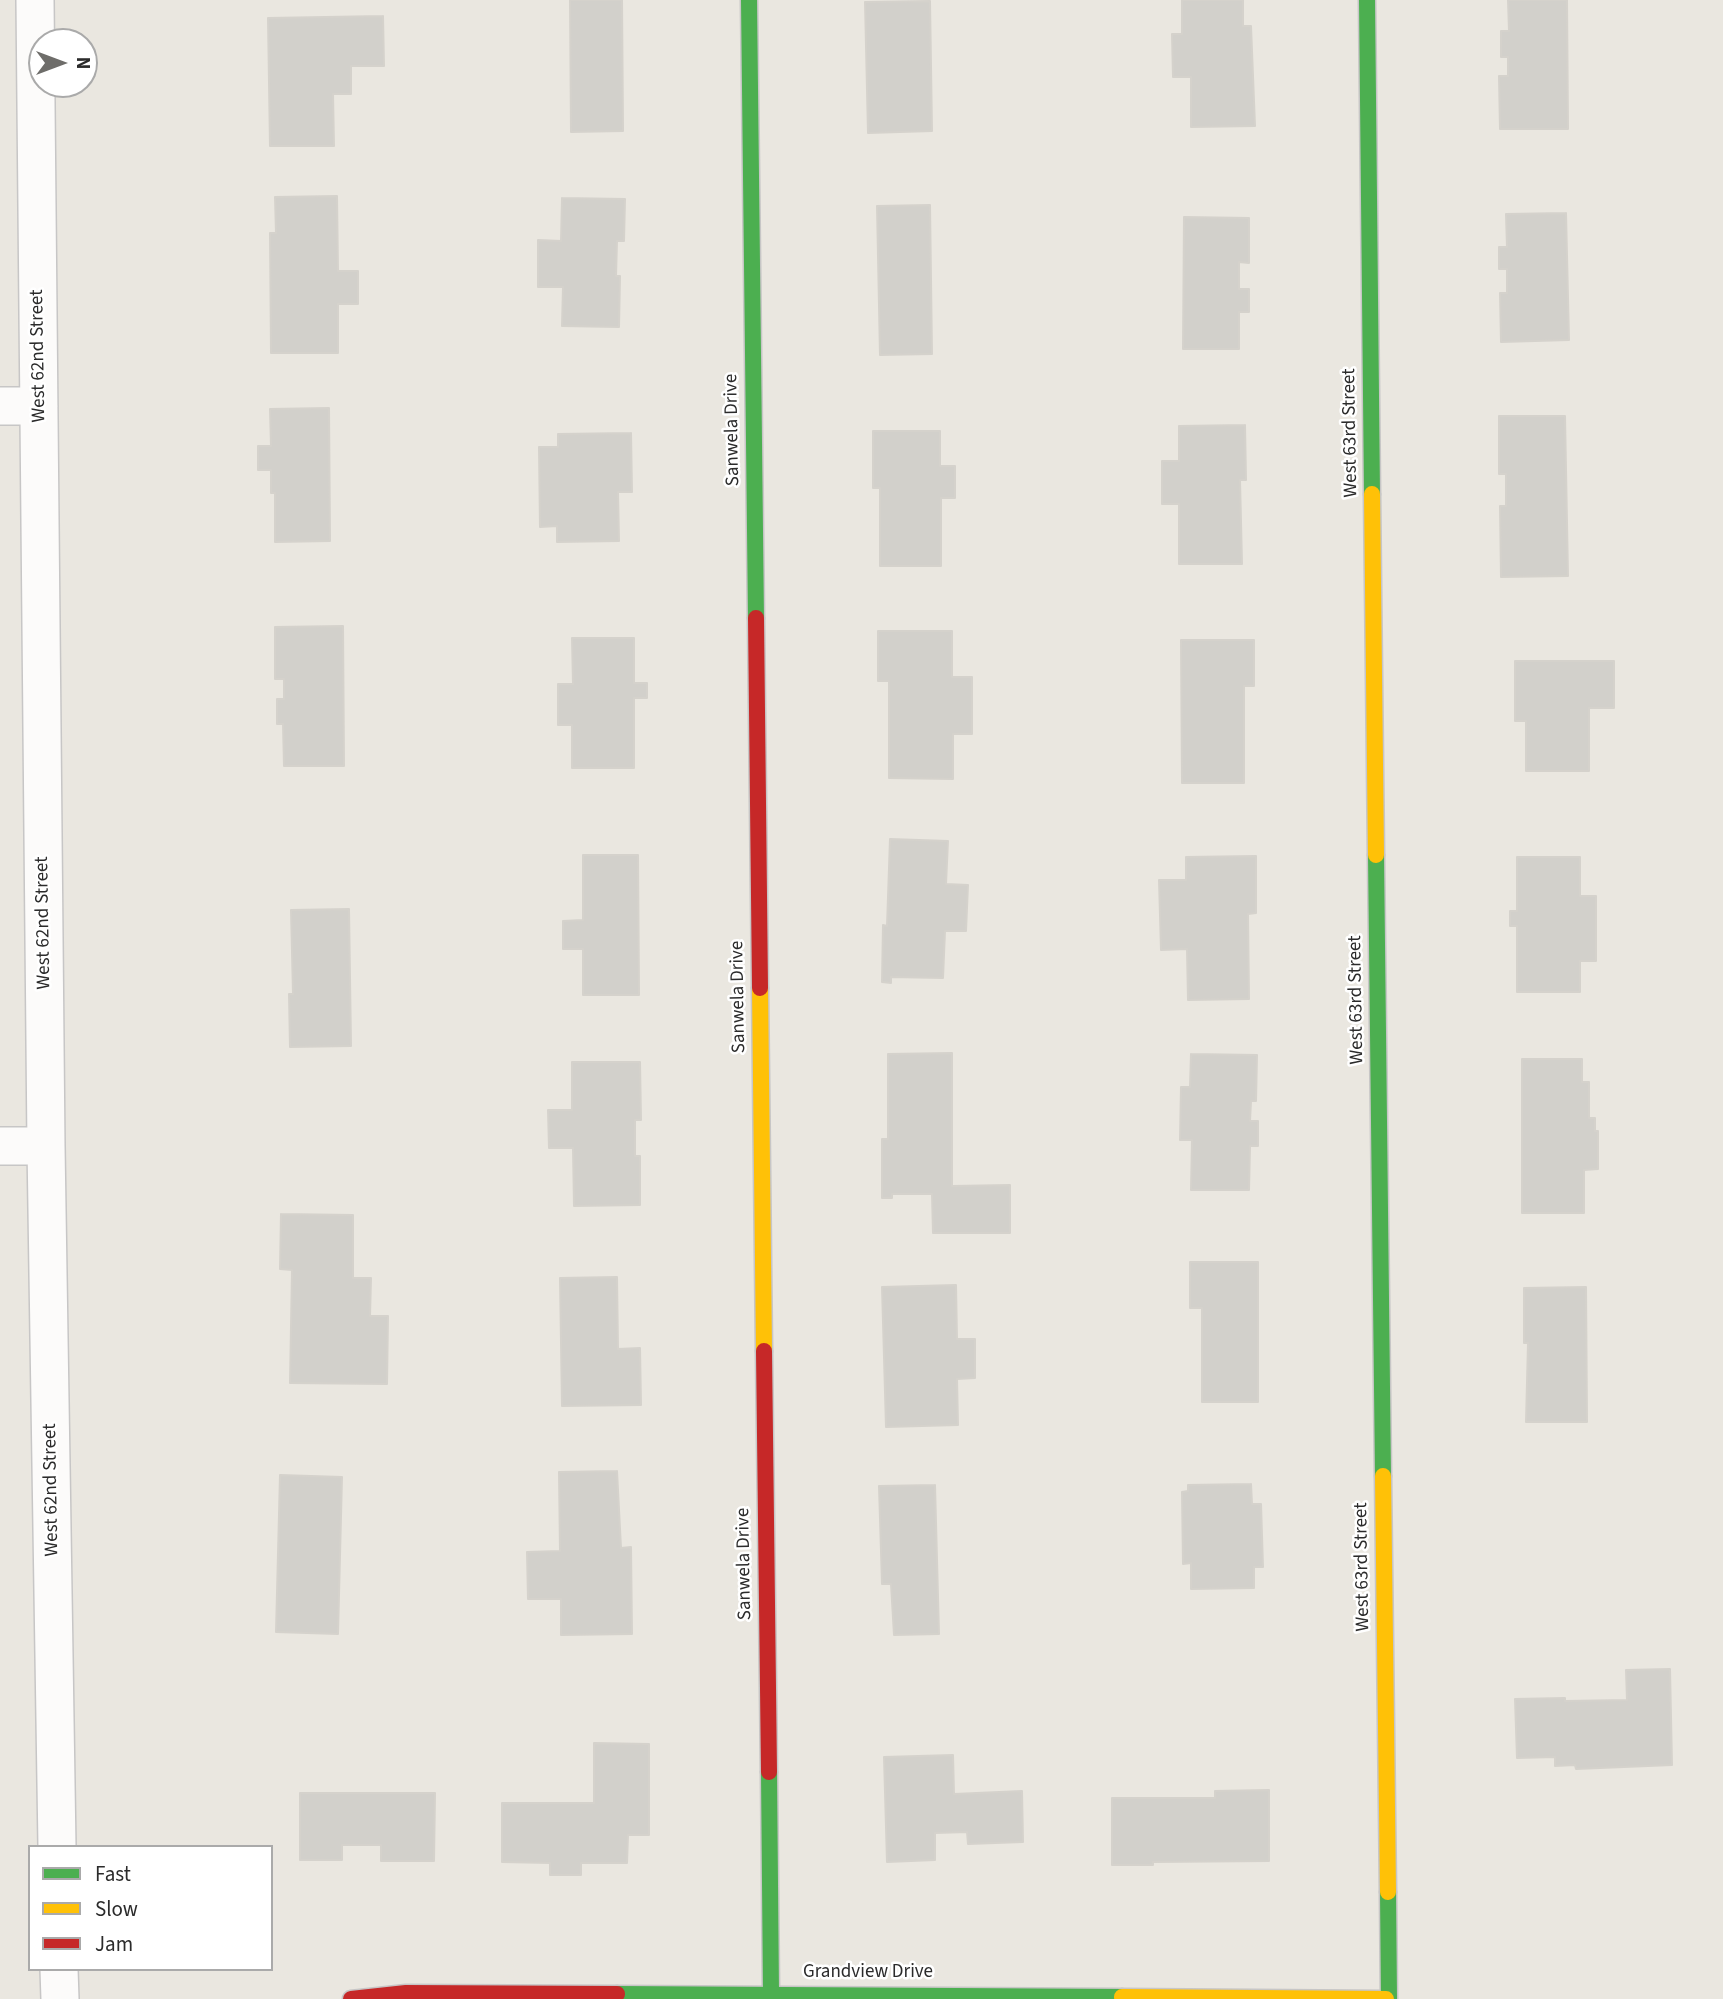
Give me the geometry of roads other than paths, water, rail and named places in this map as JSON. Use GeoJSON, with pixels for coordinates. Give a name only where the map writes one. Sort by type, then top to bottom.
{"type":"FeatureCollection","features":[{"type":"Feature","properties":{"kind":"street","name":"West 62nd Street"},"geometry":{"type":"LineString","coordinates":[[34,0],[46,1146],[57,1845]]}},
{"type":"Feature","properties":{"kind":"street","name":"Sanwela Drive"},"geometry":{"type":"LineString","coordinates":[[749,0],[771,1994]]}},
{"type":"Feature","properties":{"kind":"street","name":"West 63rd Street"},"geometry":{"type":"LineString","coordinates":[[1367,0],[1387,1999]]}},
{"type":"Feature","properties":{"kind":"street"},"geometry":{"type":"LineString","coordinates":[[0,406],[39,406]]}},
{"type":"Feature","properties":{"kind":"street"},"geometry":{"type":"LineString","coordinates":[[0,1146],[46,1146]]}},
{"type":"Feature","properties":{"kind":"street"},"geometry":{"type":"LineString","coordinates":[[60,1971],[60,1999]]}},
{"type":"Feature","properties":{"kind":"street","name":"Grandview Drive"},"geometry":{"type":"LineString","coordinates":[[351,1999],[406,1993],[1387,1999]]}}]}
